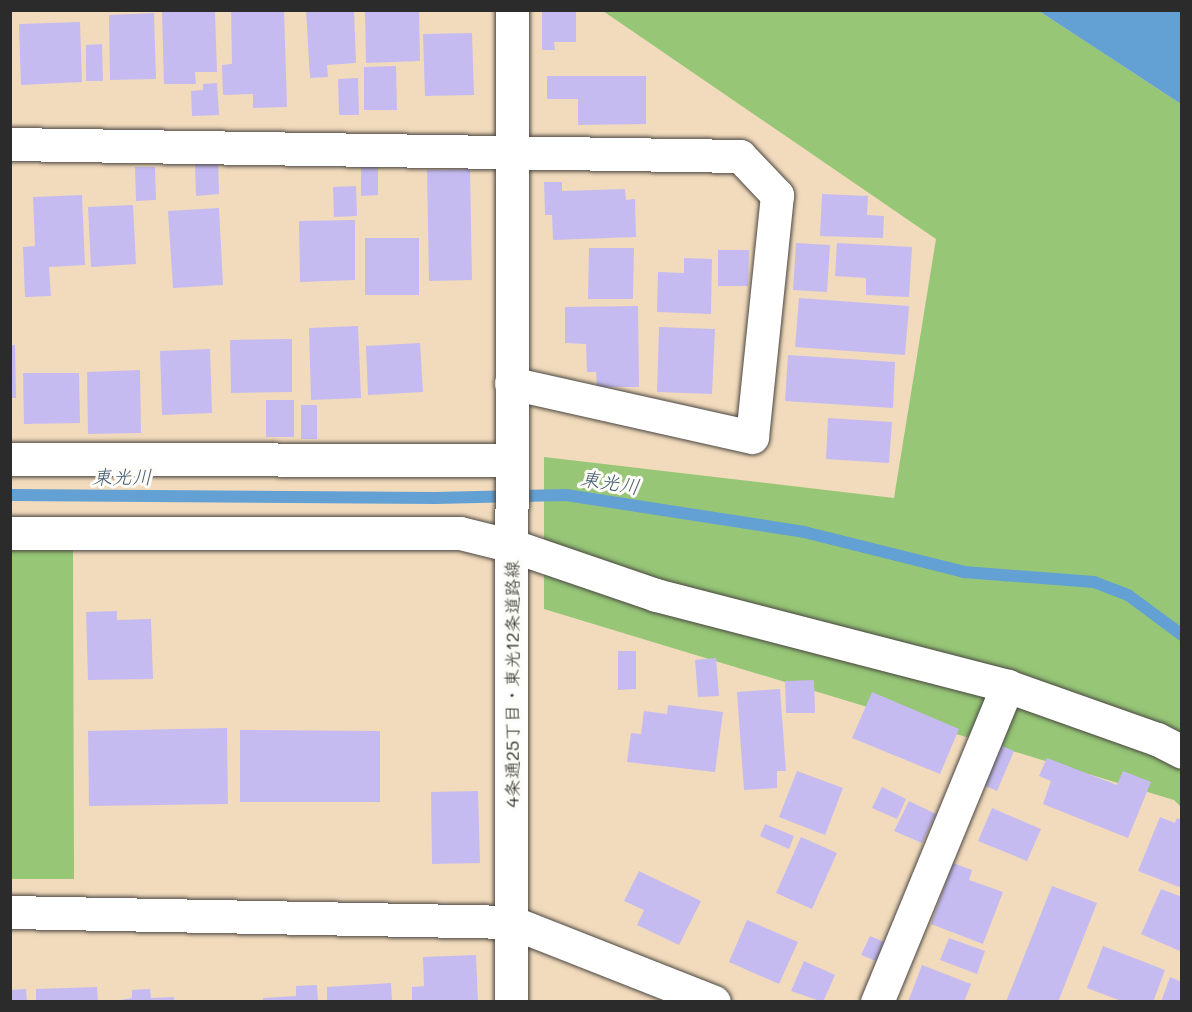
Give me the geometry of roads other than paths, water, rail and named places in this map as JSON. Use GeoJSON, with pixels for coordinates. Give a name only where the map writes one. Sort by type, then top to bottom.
{"type":"FeatureCollection","features":[{"type":"Feature","properties":{"kind":"street"},"geometry":{"type":"LineString","coordinates":[[512,10],[511,531],[656,595],[1006,686],[1157,739],[1182,752]]}},
{"type":"Feature","properties":{"kind":"street"},"geometry":{"type":"LineString","coordinates":[[10,144],[512,150],[740,156],[777,195],[752,436],[511,383]]}},
{"type":"Feature","properties":{"kind":"street"},"geometry":{"type":"LineString","coordinates":[[10,459],[510,469]]}},
{"type":"Feature","properties":{"kind":"street","name":"4条通25丁目・東光12条道路線"},"geometry":{"type":"LineString","coordinates":[[10,533],[511,531],[511,1002]]}},
{"type":"Feature","properties":{"kind":"street"},"geometry":{"type":"LineString","coordinates":[[877,1002],[1006,686]]}},
{"type":"Feature","properties":{"kind":"street"},"geometry":{"type":"LineString","coordinates":[[10,912],[511,922],[714,1002]]}},
{"type":"Feature","properties":{"kind":"water"},"geometry":{"type":"Polygon","coordinates":[[[1039,11],[1181,11],[1181,104],[1039,11]]]}},
{"type":"Feature","properties":{"kind":"waterway","name":"東光川"},"geometry":{"type":"LineString","coordinates":[[10,495],[435,498],[566,495],[804,532],[964,572],[1094,582],[1128,595],[1182,635]]}}]}
